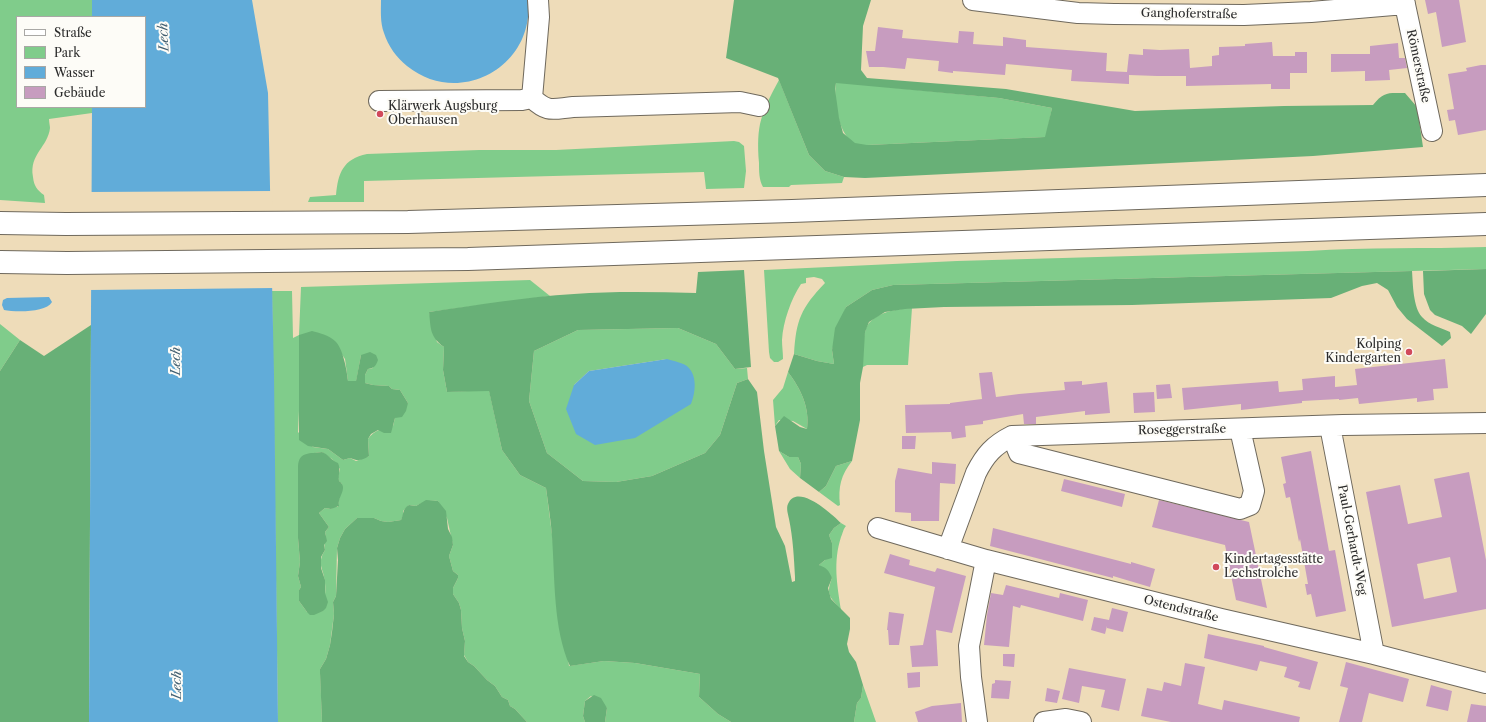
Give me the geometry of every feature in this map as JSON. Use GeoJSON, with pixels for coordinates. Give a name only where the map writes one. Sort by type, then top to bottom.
{"type":"FeatureCollection","features":[{"type":"Feature","properties":{"kind":"highway"},"geometry":{"type":"LineString","coordinates":[[0,223],[408,222],[792,211],[1486,185]]}},
{"type":"Feature","properties":{"kind":"highway"},"geometry":{"type":"LineString","coordinates":[[0,262],[66,263],[468,259],[1486,224]]}},
{"type":"Feature","properties":{"kind":"street"},"geometry":{"type":"LineString","coordinates":[[532,98],[539,17],[538,0]]}},
{"type":"Feature","properties":{"kind":"street","name":"Ganghoferstraße"},"geometry":{"type":"LineString","coordinates":[[973,0],[1078,13],[1212,15],[1311,12],[1405,2]]}},
{"type":"Feature","properties":{"kind":"street","name":"Römerstraße"},"geometry":{"type":"LineString","coordinates":[[1405,2],[1432,131]]}},
{"type":"Feature","properties":{"kind":"street"},"geometry":{"type":"LineString","coordinates":[[379,101],[509,100],[532,98],[543,108],[551,109],[740,102],[759,106]]}},
{"type":"Feature","properties":{"kind":"street"},"geometry":{"type":"LineString","coordinates":[[1470,407],[1479,412],[1486,423]]}},
{"type":"Feature","properties":{"kind":"street","name":"Roseggerstraße"},"geometry":{"type":"LineString","coordinates":[[948,549],[976,473],[982,462],[999,442],[1012,436],[1330,426],[1486,423]]}},
{"type":"Feature","properties":{"kind":"street","name":"Paul-Gerhardt-Weg"},"geometry":{"type":"LineString","coordinates":[[1330,426],[1374,654]]}},
{"type":"Feature","properties":{"kind":"street"},"geometry":{"type":"LineString","coordinates":[[1012,436],[1019,454],[1240,509],[1250,505],[1254,491],[1240,429]]}},
{"type":"Feature","properties":{"kind":"street","name":"Ostendstraße"},"geometry":{"type":"LineString","coordinates":[[878,528],[986,560],[1221,619],[1374,654],[1486,683]]}},
{"type":"Feature","properties":{"kind":"street"},"geometry":{"type":"LineString","coordinates":[[977,722],[969,646],[986,560]]}},
{"type":"Feature","properties":{"kind":"street"},"geometry":{"type":"LineString","coordinates":[[1044,722],[1066,719],[1081,722]]}},
{"type":"Feature","properties":{"kind":"green space"},"geometry":{"type":"Polygon","coordinates":[[[0,0],[92,0],[92,16],[16,16],[16,108],[92,108],[92,113],[49,119],[49,135],[36,156],[32,169],[34,183],[44,195],[45,203],[0,200],[0,0]]]}},
{"type":"Feature","properties":{"kind":"green space"},"geometry":{"type":"Polygon","coordinates":[[[734,0],[871,0],[863,26],[861,70],[867,78],[1006,89],[1135,111],[1284,106],[1373,105],[1380,97],[1384,95],[1405,93],[1417,107],[1423,147],[1313,156],[865,178],[844,177],[825,171],[809,155],[778,78],[726,58],[734,0]],[[836,83],[835,89],[839,118],[843,133],[855,143],[867,145],[1045,137],[1052,108],[999,98],[836,83]]]}},
{"type":"Feature","properties":{"kind":"green space"},"geometry":{"type":"Polygon","coordinates":[[[779,80],[809,155],[825,171],[844,177],[842,183],[791,185],[789,187],[763,187],[759,172],[759,129],[764,111],[779,80]]]}},
{"type":"Feature","properties":{"kind":"green space"},"geometry":{"type":"Polygon","coordinates":[[[836,82],[999,98],[1052,108],[1046,137],[860,145],[854,143],[849,138],[840,124],[835,97],[836,82]]]}},
{"type":"Feature","properties":{"kind":"green space"},"geometry":{"type":"Polygon","coordinates":[[[734,141],[739,142],[744,146],[746,171],[744,188],[706,189],[704,172],[364,181],[364,202],[308,202],[310,197],[336,195],[338,180],[343,168],[352,159],[367,154],[479,150],[556,150],[734,141]]]}},
{"type":"Feature","properties":{"kind":"green space"},"geometry":{"type":"Polygon","coordinates":[[[1486,247],[1486,269],[893,285],[872,290],[846,307],[832,350],[834,364],[817,361],[794,354],[796,332],[801,315],[810,300],[825,283],[822,279],[814,277],[806,278],[806,283],[801,284],[794,297],[786,318],[782,340],[783,359],[778,362],[774,362],[770,358],[769,352],[764,270],[957,261],[1352,249],[1486,247]]]}},
{"type":"Feature","properties":{"kind":"green space"},"geometry":{"type":"Polygon","coordinates":[[[1486,269],[1486,314],[1471,334],[1462,326],[1435,315],[1430,310],[1424,294],[1423,271],[1486,269]]]}},
{"type":"Feature","properties":{"kind":"green space"},"geometry":{"type":"Polygon","coordinates":[[[744,270],[751,367],[735,369],[716,344],[678,328],[578,330],[534,351],[529,401],[547,453],[583,481],[616,482],[652,476],[705,453],[720,435],[737,383],[748,379],[757,392],[764,451],[776,527],[785,546],[792,582],[795,581],[794,563],[787,507],[792,498],[799,496],[814,502],[823,507],[841,523],[834,528],[829,535],[832,543],[832,558],[825,560],[819,565],[824,567],[830,573],[832,578],[828,588],[831,599],[850,618],[850,629],[847,644],[849,652],[856,662],[863,685],[861,698],[857,703],[854,722],[731,722],[718,714],[699,697],[700,674],[635,663],[604,661],[570,666],[564,652],[560,636],[556,603],[552,531],[546,488],[520,475],[502,450],[489,391],[447,392],[443,370],[444,347],[433,335],[431,327],[429,312],[556,295],[620,292],[696,293],[698,272],[744,270]]]}},
{"type":"Feature","properties":{"kind":"green space"},"geometry":{"type":"Polygon","coordinates":[[[1412,271],[1414,295],[1419,313],[1428,322],[1450,332],[1451,338],[1442,346],[1407,319],[1397,307],[1388,290],[1377,283],[1362,286],[1331,298],[1132,305],[944,307],[905,309],[885,312],[869,322],[865,332],[863,367],[860,383],[860,420],[852,461],[836,466],[826,486],[819,492],[800,478],[801,464],[798,457],[789,457],[779,451],[775,426],[784,416],[800,427],[807,429],[808,421],[804,399],[788,372],[794,354],[817,361],[834,364],[832,350],[835,328],[846,307],[872,290],[893,285],[1412,271]]]}},
{"type":"Feature","properties":{"kind":"green space"},"geometry":{"type":"Polygon","coordinates":[[[530,280],[550,296],[429,312],[437,342],[444,347],[443,370],[447,392],[489,390],[502,450],[520,475],[546,488],[569,666],[604,661],[635,663],[700,674],[699,697],[718,714],[731,722],[605,722],[607,708],[591,696],[585,701],[583,716],[585,722],[527,722],[515,709],[510,706],[508,700],[502,697],[495,686],[468,662],[464,655],[465,641],[462,628],[461,610],[459,603],[453,594],[453,588],[458,575],[453,571],[449,556],[453,545],[447,518],[438,501],[435,501],[426,502],[416,506],[409,505],[403,511],[401,520],[388,522],[374,518],[357,518],[345,529],[337,548],[336,596],[333,602],[334,614],[330,645],[326,659],[320,669],[322,722],[278,722],[272,291],[292,291],[293,338],[299,335],[301,287],[530,280]],[[341,353],[299,411],[298,432],[313,447],[328,449],[343,460],[350,458],[356,461],[369,456],[368,439],[370,436],[376,431],[393,426],[395,418],[408,403],[400,390],[392,389],[389,386],[365,383],[365,375],[368,369],[373,368],[361,355],[356,382],[348,381],[345,359],[341,353]],[[322,452],[315,453],[298,466],[298,538],[300,562],[298,576],[301,587],[299,590],[299,601],[307,612],[323,611],[325,597],[321,559],[325,550],[325,532],[329,527],[319,513],[325,508],[331,509],[338,507],[342,487],[338,477],[340,469],[332,459],[322,452]]]}},
{"type":"Feature","properties":{"kind":"green space"},"geometry":{"type":"Polygon","coordinates":[[[912,308],[908,365],[867,365],[863,367],[864,336],[867,326],[877,316],[884,313],[912,308]]]}},
{"type":"Feature","properties":{"kind":"green space"},"geometry":{"type":"Polygon","coordinates":[[[0,324],[20,340],[0,371],[0,324]]]}},
{"type":"Feature","properties":{"kind":"green space"},"geometry":{"type":"Polygon","coordinates":[[[91,325],[89,722],[0,722],[0,371],[20,340],[44,356],[91,325]]]}},
{"type":"Feature","properties":{"kind":"green space"},"geometry":{"type":"Polygon","coordinates":[[[678,328],[716,344],[735,369],[747,368],[748,379],[737,383],[720,435],[705,453],[652,476],[616,482],[583,481],[547,453],[529,401],[534,351],[578,330],[678,328]],[[667,359],[589,371],[574,385],[667,359]]]}},
{"type":"Feature","properties":{"kind":"green space"},"geometry":{"type":"Polygon","coordinates":[[[312,331],[330,337],[338,344],[344,360],[348,381],[356,381],[361,355],[370,352],[376,355],[378,360],[376,365],[368,369],[365,375],[365,383],[389,386],[392,389],[400,390],[408,403],[406,411],[402,417],[395,418],[391,433],[384,433],[378,430],[371,434],[368,439],[369,456],[362,460],[350,458],[343,460],[328,449],[308,446],[299,440],[299,335],[312,331]]]}},
{"type":"Feature","properties":{"kind":"green space"},"geometry":{"type":"Polygon","coordinates":[[[788,372],[804,399],[808,421],[807,429],[793,421],[779,420],[775,426],[773,400],[783,388],[788,372]]]}},
{"type":"Feature","properties":{"kind":"green space"},"geometry":{"type":"Polygon","coordinates":[[[779,451],[789,457],[798,457],[801,464],[800,478],[790,469],[779,451]]]}},
{"type":"Feature","properties":{"kind":"green space"},"geometry":{"type":"Polygon","coordinates":[[[322,452],[338,463],[339,481],[342,484],[343,490],[339,506],[331,509],[325,508],[319,513],[329,527],[325,532],[327,541],[324,545],[325,550],[321,557],[321,568],[325,580],[325,593],[328,602],[323,611],[310,615],[299,601],[299,590],[301,587],[298,576],[300,562],[298,538],[298,466],[300,458],[306,454],[322,452]]]}},
{"type":"Feature","properties":{"kind":"green space"},"geometry":{"type":"Polygon","coordinates":[[[852,461],[845,471],[841,482],[839,492],[840,505],[838,506],[819,492],[826,486],[836,466],[852,461]]]}},
{"type":"Feature","properties":{"kind":"green space"},"geometry":{"type":"Polygon","coordinates":[[[426,500],[438,501],[446,511],[448,529],[452,537],[453,545],[449,556],[453,571],[458,575],[453,588],[453,594],[459,603],[461,610],[462,628],[465,641],[464,656],[468,662],[495,686],[502,697],[508,700],[510,706],[515,709],[527,722],[322,722],[320,669],[326,659],[332,632],[334,614],[333,602],[336,596],[338,560],[337,548],[340,538],[345,529],[357,518],[374,518],[388,522],[401,520],[404,510],[409,505],[416,506],[426,500]]]}},
{"type":"Feature","properties":{"kind":"green space"},"geometry":{"type":"Polygon","coordinates":[[[841,523],[846,526],[841,537],[836,564],[841,610],[829,593],[832,578],[819,565],[825,560],[832,543],[829,535],[834,528],[841,523]]]}},
{"type":"Feature","properties":{"kind":"green space"},"geometry":{"type":"Polygon","coordinates":[[[863,685],[876,722],[854,722],[857,703],[861,698],[863,685]]]}},
{"type":"Feature","properties":{"kind":"green space"},"geometry":{"type":"Polygon","coordinates":[[[594,695],[601,698],[607,708],[605,722],[585,722],[583,716],[585,701],[594,695]]]}},
{"type":"Feature","properties":{"kind":"water","name":"Lech"},"geometry":{"type":"Polygon","coordinates":[[[92,0],[252,0],[268,93],[274,375],[278,722],[89,722],[92,108],[146,108],[146,16],[92,16],[92,0]]]}},
{"type":"Feature","properties":{"kind":"water"},"geometry":{"type":"Polygon","coordinates":[[[381,0],[528,0],[527,24],[519,44],[507,61],[490,74],[470,81],[449,83],[427,78],[407,66],[396,55],[388,43],[383,29],[381,0]]]}},
{"type":"Feature","properties":{"kind":"water"},"geometry":{"type":"Polygon","coordinates":[[[49,297],[52,302],[49,306],[37,310],[4,310],[2,305],[3,300],[7,298],[49,297]]]}},
{"type":"Feature","properties":{"kind":"water"},"geometry":{"type":"Polygon","coordinates":[[[667,359],[684,364],[691,371],[695,386],[691,404],[635,438],[595,445],[576,434],[566,409],[574,385],[589,371],[667,359]]]}},
{"type":"Feature","properties":{"kind":"pier"},"geometry":{"type":"Polygon","coordinates":[[[272,191],[274,288],[89,290],[89,192],[272,191]]]}},
{"type":"Feature","properties":{"kind":"building"},"geometry":{"type":"Polygon","coordinates":[[[1425,0],[1459,0],[1466,42],[1442,47],[1436,12],[1428,14],[1425,0]]]}},
{"type":"Feature","properties":{"kind":"building"},"geometry":{"type":"Polygon","coordinates":[[[878,27],[903,30],[902,38],[958,43],[959,31],[974,32],[973,44],[1003,46],[1003,37],[1026,40],[1026,47],[1107,53],[1106,71],[1127,72],[1129,54],[1143,55],[1143,49],[1189,49],[1190,68],[1212,66],[1212,56],[1219,55],[1219,47],[1245,46],[1245,44],[1272,42],[1273,56],[1295,56],[1295,52],[1307,52],[1307,73],[1290,73],[1290,89],[1271,89],[1271,84],[1186,86],[1186,76],[1129,75],[1129,84],[1071,81],[1072,70],[1006,64],[1005,75],[953,71],[953,73],[938,71],[939,61],[907,58],[905,69],[869,67],[866,51],[875,51],[878,27]]]}},
{"type":"Feature","properties":{"kind":"building"},"geometry":{"type":"Polygon","coordinates":[[[1398,43],[1399,58],[1405,58],[1407,68],[1389,70],[1390,80],[1365,81],[1365,71],[1331,72],[1331,54],[1370,54],[1370,46],[1398,43]]]}},
{"type":"Feature","properties":{"kind":"building"},"geometry":{"type":"Polygon","coordinates":[[[1486,65],[1486,130],[1458,135],[1455,120],[1449,121],[1447,110],[1454,109],[1448,74],[1467,71],[1466,68],[1486,65]]]}},
{"type":"Feature","properties":{"kind":"building"},"geometry":{"type":"Polygon","coordinates":[[[1445,359],[1448,388],[1433,389],[1434,400],[1417,402],[1417,398],[1359,404],[1358,398],[1302,401],[1302,403],[1241,410],[1241,404],[1184,410],[1182,388],[1278,381],[1279,392],[1303,390],[1302,379],[1335,376],[1335,387],[1357,385],[1355,369],[1445,359]]]}},
{"type":"Feature","properties":{"kind":"building"},"geometry":{"type":"Polygon","coordinates":[[[992,372],[996,397],[1065,390],[1064,382],[1082,381],[1082,385],[1107,382],[1110,413],[1085,415],[1085,411],[1036,417],[1036,424],[1024,424],[1023,414],[983,421],[983,424],[965,426],[966,437],[952,439],[951,432],[906,433],[905,405],[950,404],[982,399],[979,373],[992,372]]]}},
{"type":"Feature","properties":{"kind":"building"},"geometry":{"type":"Polygon","coordinates":[[[1170,384],[1172,398],[1157,399],[1156,385],[1170,384]]]}},
{"type":"Feature","properties":{"kind":"building"},"geometry":{"type":"Polygon","coordinates":[[[1154,392],[1155,412],[1134,413],[1133,393],[1154,392]]]}},
{"type":"Feature","properties":{"kind":"building"},"geometry":{"type":"Polygon","coordinates":[[[902,436],[916,436],[915,449],[902,449],[902,436]]]}},
{"type":"Feature","properties":{"kind":"building"},"geometry":{"type":"Polygon","coordinates":[[[1311,451],[1329,551],[1335,550],[1346,611],[1316,617],[1311,594],[1307,595],[1305,584],[1308,584],[1300,539],[1299,542],[1290,497],[1286,498],[1283,484],[1286,483],[1281,457],[1311,451]]]}},
{"type":"Feature","properties":{"kind":"building"},"geometry":{"type":"Polygon","coordinates":[[[932,462],[956,464],[955,484],[940,483],[939,521],[911,521],[911,513],[895,512],[895,481],[898,468],[932,474],[932,462]]]}},
{"type":"Feature","properties":{"kind":"building"},"geometry":{"type":"Polygon","coordinates":[[[1469,472],[1486,560],[1486,609],[1392,627],[1366,492],[1400,485],[1408,524],[1442,517],[1434,479],[1469,472]],[[1450,557],[1417,564],[1424,599],[1457,592],[1450,557]]]}},
{"type":"Feature","properties":{"kind":"building"},"geometry":{"type":"Polygon","coordinates":[[[1064,479],[1125,494],[1122,507],[1061,491],[1064,479]]]}},
{"type":"Feature","properties":{"kind":"building"},"geometry":{"type":"Polygon","coordinates":[[[1159,500],[1249,522],[1267,608],[1236,600],[1225,545],[1152,527],[1159,500]]]}},
{"type":"Feature","properties":{"kind":"building"},"geometry":{"type":"Polygon","coordinates":[[[993,528],[1155,569],[1150,587],[1113,576],[1113,578],[990,546],[993,528]]]}},
{"type":"Feature","properties":{"kind":"building"},"geometry":{"type":"Polygon","coordinates":[[[890,554],[910,560],[909,565],[935,572],[937,568],[966,576],[952,633],[936,630],[938,666],[912,667],[910,646],[923,645],[935,587],[884,573],[890,554]]]}},
{"type":"Feature","properties":{"kind":"building"},"geometry":{"type":"Polygon","coordinates":[[[1006,585],[1059,598],[1060,593],[1088,600],[1083,621],[1021,605],[1020,608],[1013,606],[1009,647],[984,645],[991,593],[1003,595],[1006,585]]]}},
{"type":"Feature","properties":{"kind":"building"},"geometry":{"type":"Polygon","coordinates":[[[1112,608],[1128,612],[1123,632],[1107,628],[1107,626],[1105,634],[1091,630],[1094,617],[1109,620],[1112,608]]]}},
{"type":"Feature","properties":{"kind":"building"},"geometry":{"type":"Polygon","coordinates":[[[889,612],[904,614],[899,645],[889,645],[887,630],[889,612]]]}},
{"type":"Feature","properties":{"kind":"building"},"geometry":{"type":"Polygon","coordinates":[[[1208,634],[1264,646],[1318,662],[1310,690],[1298,687],[1300,682],[1284,677],[1287,667],[1260,661],[1257,671],[1204,658],[1208,634]]]}},
{"type":"Feature","properties":{"kind":"building"},"geometry":{"type":"Polygon","coordinates":[[[1003,654],[1015,654],[1014,667],[1003,666],[1003,654]]]}},
{"type":"Feature","properties":{"kind":"building"},"geometry":{"type":"Polygon","coordinates":[[[1346,662],[1409,679],[1403,702],[1369,693],[1362,722],[1339,722],[1348,688],[1340,686],[1346,662]]]}},
{"type":"Feature","properties":{"kind":"building"},"geometry":{"type":"Polygon","coordinates":[[[1185,663],[1205,667],[1198,704],[1222,710],[1224,700],[1300,717],[1299,722],[1171,722],[1141,716],[1147,688],[1162,691],[1164,682],[1181,686],[1185,663]]]}},
{"type":"Feature","properties":{"kind":"building"},"geometry":{"type":"Polygon","coordinates":[[[1069,668],[1126,679],[1119,711],[1101,707],[1105,690],[1082,686],[1079,703],[1062,699],[1069,668]]]}},
{"type":"Feature","properties":{"kind":"building"},"geometry":{"type":"Polygon","coordinates":[[[920,672],[920,687],[908,688],[907,673],[920,672]]]}},
{"type":"Feature","properties":{"kind":"building"},"geometry":{"type":"Polygon","coordinates":[[[995,680],[1011,681],[1009,699],[991,698],[992,684],[995,683],[995,680]]]}},
{"type":"Feature","properties":{"kind":"building"},"geometry":{"type":"Polygon","coordinates":[[[1431,685],[1452,691],[1448,711],[1426,706],[1431,685]]]}},
{"type":"Feature","properties":{"kind":"building"},"geometry":{"type":"Polygon","coordinates":[[[1047,688],[1060,691],[1057,703],[1045,701],[1047,688]]]}},
{"type":"Feature","properties":{"kind":"building"},"geometry":{"type":"Polygon","coordinates":[[[961,703],[962,722],[918,722],[915,712],[932,706],[961,703]]]}},
{"type":"Feature","properties":{"kind":"building"},"geometry":{"type":"Polygon","coordinates":[[[1471,704],[1486,706],[1486,722],[1467,722],[1471,704]]]}},
{"type":"Feature","properties":{"kind":"place","name":"Klärwerk Augsburg Oberhausen"},"geometry":{"type":"Point","coordinates":[380,114]}},
{"type":"Feature","properties":{"kind":"place","name":"Kolping Kindergarten"},"geometry":{"type":"Point","coordinates":[1409,352]}},
{"type":"Feature","properties":{"kind":"place","name":"Kindertagesstätte Lechstrolche"},"geometry":{"type":"Point","coordinates":[1216,567]}}]}
